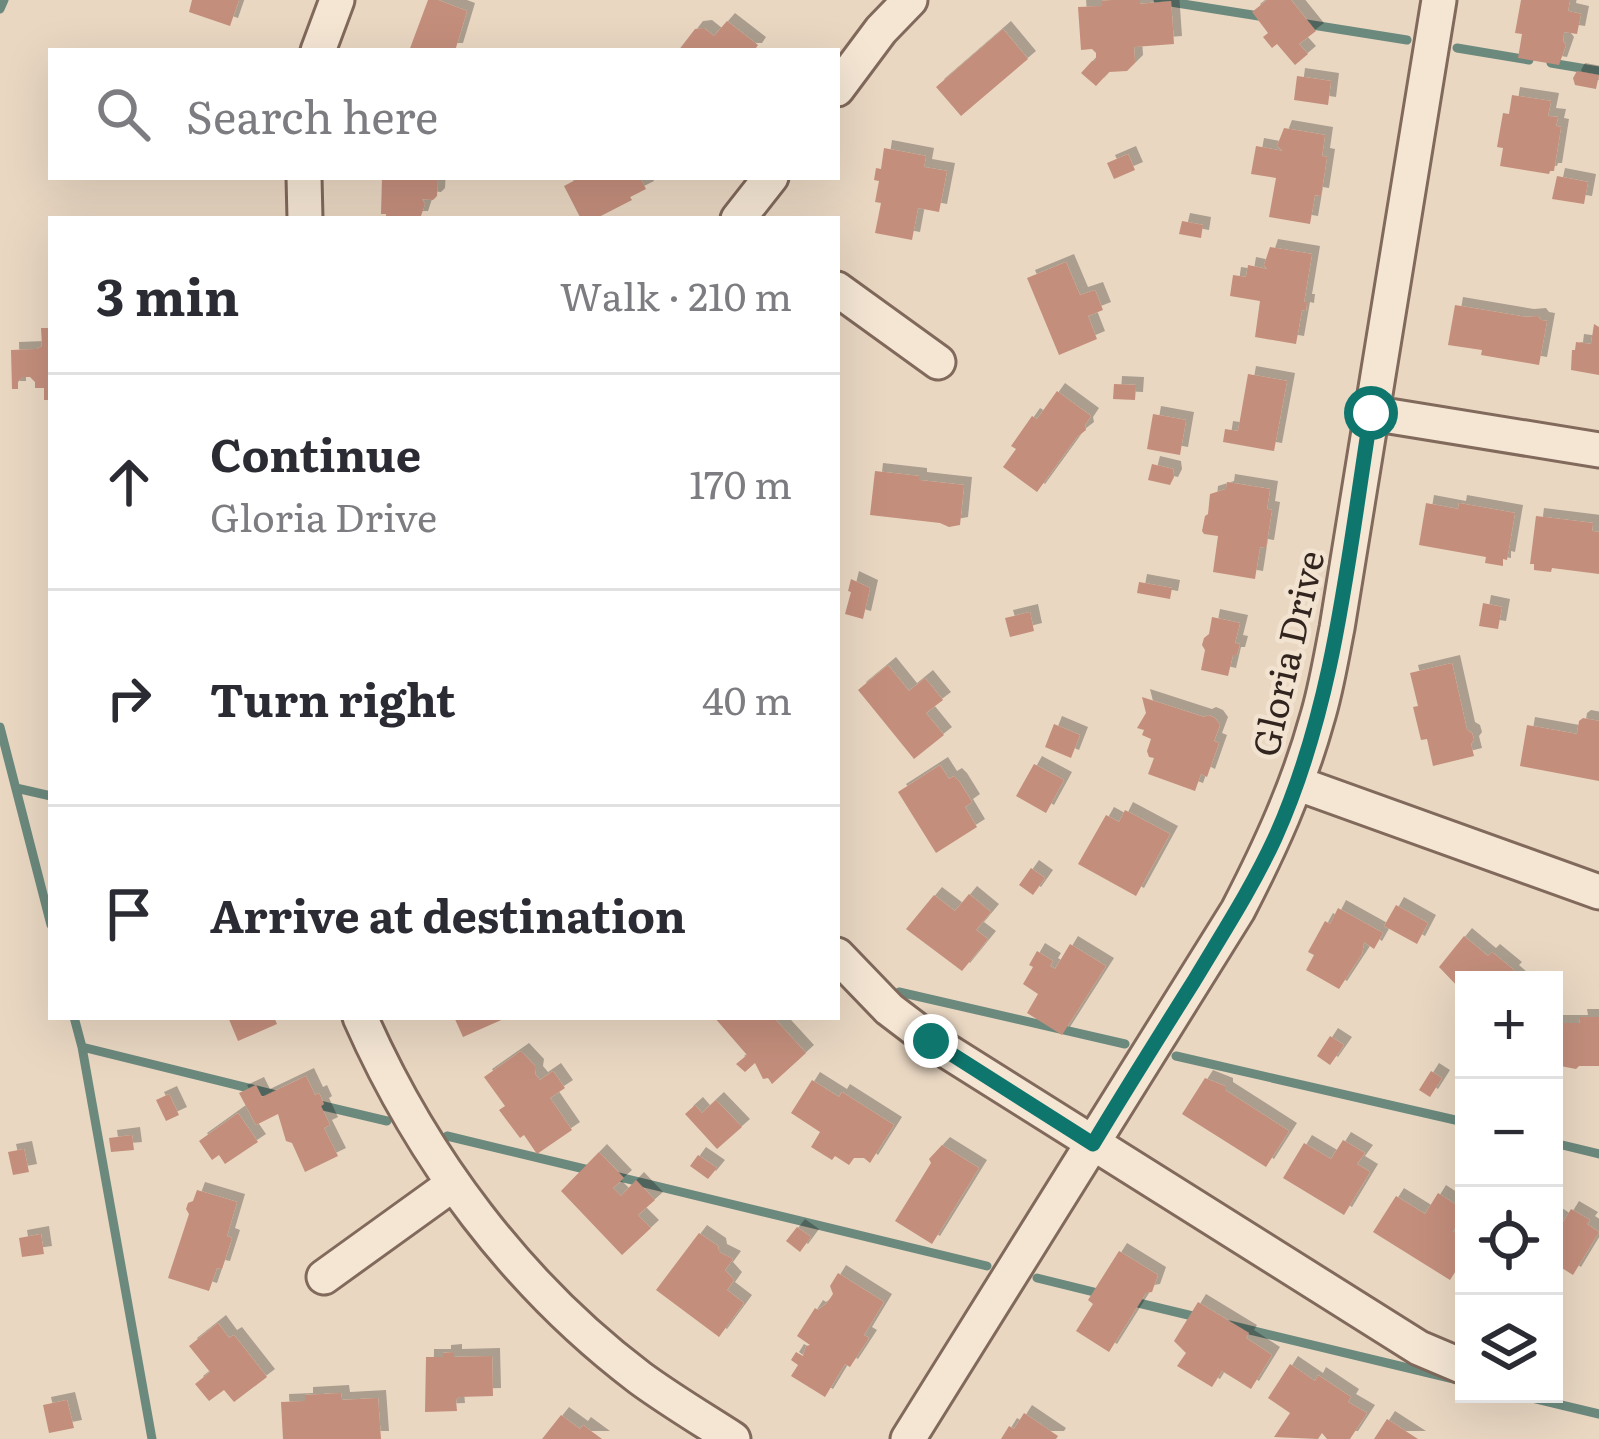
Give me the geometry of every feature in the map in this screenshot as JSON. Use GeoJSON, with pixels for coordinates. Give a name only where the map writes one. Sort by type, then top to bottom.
{"type":"FeatureCollection","features":[{"type":"Feature","properties":{"kind":"street"},"geometry":{"type":"LineString","coordinates":[[319,48],[337,0]]}},
{"type":"Feature","properties":{"kind":"street"},"geometry":{"type":"LineString","coordinates":[[840,84],[910,0]]}},
{"type":"Feature","properties":{"kind":"street","name":"Gloria Drive"},"geometry":{"type":"LineString","coordinates":[[908,1439],[1238,910],[1275,838],[1296,783],[1318,717],[1337,628],[1439,0]]}},
{"type":"Feature","properties":{"kind":"street"},"geometry":{"type":"LineString","coordinates":[[304,180],[305,216]]}},
{"type":"Feature","properties":{"kind":"street"},"geometry":{"type":"LineString","coordinates":[[743,216],[769,180]]}},
{"type":"Feature","properties":{"kind":"street"},"geometry":{"type":"LineString","coordinates":[[840,291],[938,362]]}},
{"type":"Feature","properties":{"kind":"street"},"geometry":{"type":"LineString","coordinates":[[1371,413],[1599,450]]}},
{"type":"Feature","properties":{"kind":"street"},"geometry":{"type":"LineString","coordinates":[[1296,783],[1599,892]]}},
{"type":"Feature","properties":{"kind":"street"},"geometry":{"type":"LineString","coordinates":[[840,958],[889,1009],[931,1041],[1420,1348],[1455,1363]]}},
{"type":"Feature","properties":{"kind":"street"},"geometry":{"type":"LineString","coordinates":[[361,1020],[423,1140],[540,1290],[640,1378],[733,1439]]}},
{"type":"Feature","properties":{"kind":"street"},"geometry":{"type":"LineString","coordinates":[[324,1276],[453,1184]]}},
{"type":"Feature","properties":{"kind":"building"},"geometry":{"type":"Polygon","coordinates":[[[192,0],[239,0],[230,26],[189,12],[192,0]]]}},
{"type":"Feature","properties":{"kind":"building"},"geometry":{"type":"Polygon","coordinates":[[[428,0],[467,11],[456,48],[410,48],[428,0]]]}},
{"type":"Feature","properties":{"kind":"building"},"geometry":{"type":"Polygon","coordinates":[[[1140,0],[1140,4],[1171,1],[1174,44],[1134,47],[1135,63],[1127,71],[1109,72],[1096,86],[1081,73],[1096,61],[1096,53],[1081,50],[1078,7],[1140,0]]]}},
{"type":"Feature","properties":{"kind":"building"},"geometry":{"type":"Polygon","coordinates":[[[1267,0],[1291,0],[1316,31],[1299,44],[1308,54],[1295,65],[1277,44],[1272,48],[1263,37],[1268,33],[1252,12],[1267,0]]]}},
{"type":"Feature","properties":{"kind":"building"},"geometry":{"type":"Polygon","coordinates":[[[1521,0],[1570,0],[1568,11],[1581,14],[1577,34],[1564,32],[1566,45],[1559,65],[1518,58],[1522,34],[1515,33],[1521,0]]]}},
{"type":"Feature","properties":{"kind":"building"},"geometry":{"type":"Polygon","coordinates":[[[727,21],[758,45],[680,48],[695,29],[704,28],[714,36],[727,21]]]}},
{"type":"Feature","properties":{"kind":"building"},"geometry":{"type":"Polygon","coordinates":[[[1003,29],[1028,59],[961,116],[936,87],[1003,29]]]}},
{"type":"Feature","properties":{"kind":"building"},"geometry":{"type":"Polygon","coordinates":[[[1577,71],[1599,75],[1596,89],[1575,85],[1577,71]]]}},
{"type":"Feature","properties":{"kind":"building"},"geometry":{"type":"Polygon","coordinates":[[[1297,76],[1331,81],[1328,105],[1294,100],[1297,76]]]}},
{"type":"Feature","properties":{"kind":"building"},"geometry":{"type":"Polygon","coordinates":[[[1512,95],[1551,101],[1548,116],[1558,117],[1556,126],[1561,127],[1554,171],[1549,174],[1500,166],[1503,148],[1497,147],[1503,113],[1509,114],[1512,95]]]}},
{"type":"Feature","properties":{"kind":"building"},"geometry":{"type":"Polygon","coordinates":[[[1284,128],[1325,135],[1321,196],[1315,195],[1310,224],[1269,217],[1276,178],[1251,174],[1256,146],[1283,151],[1277,146],[1284,128]]]}},
{"type":"Feature","properties":{"kind":"building"},"geometry":{"type":"Polygon","coordinates":[[[884,148],[926,156],[924,167],[947,171],[939,212],[918,208],[912,240],[875,233],[881,203],[875,202],[879,181],[874,180],[884,148]]]}},
{"type":"Feature","properties":{"kind":"building"},"geometry":{"type":"Polygon","coordinates":[[[1128,154],[1135,170],[1114,179],[1107,163],[1128,154]]]}},
{"type":"Feature","properties":{"kind":"building"},"geometry":{"type":"Polygon","coordinates":[[[1557,176],[1588,182],[1584,204],[1552,199],[1557,176]]]}},
{"type":"Feature","properties":{"kind":"building"},"geometry":{"type":"Polygon","coordinates":[[[382,180],[438,180],[437,196],[422,199],[421,216],[381,214],[382,180]]]}},
{"type":"Feature","properties":{"kind":"building"},"geometry":{"type":"Polygon","coordinates":[[[575,180],[642,180],[646,189],[601,216],[579,216],[564,186],[575,180]]]}},
{"type":"Feature","properties":{"kind":"building"},"geometry":{"type":"Polygon","coordinates":[[[1182,221],[1203,225],[1201,238],[1179,234],[1182,221]]]}},
{"type":"Feature","properties":{"kind":"building"},"geometry":{"type":"Polygon","coordinates":[[[1270,247],[1312,254],[1306,311],[1302,310],[1296,344],[1255,337],[1260,301],[1230,296],[1233,275],[1246,277],[1248,265],[1267,269],[1270,247]]]}},
{"type":"Feature","properties":{"kind":"building"},"geometry":{"type":"Polygon","coordinates":[[[1066,262],[1080,295],[1095,290],[1103,310],[1088,316],[1097,339],[1059,355],[1027,278],[1066,262]]]}},
{"type":"Feature","properties":{"kind":"building"},"geometry":{"type":"Polygon","coordinates":[[[1455,305],[1547,321],[1539,365],[1448,345],[1455,305]]]}},
{"type":"Feature","properties":{"kind":"building"},"geometry":{"type":"Polygon","coordinates":[[[1594,324],[1599,327],[1599,375],[1571,370],[1576,342],[1591,344],[1594,324]]]}},
{"type":"Feature","properties":{"kind":"building"},"geometry":{"type":"Polygon","coordinates":[[[41,328],[48,328],[48,400],[44,400],[44,388],[35,388],[30,377],[23,377],[18,389],[12,389],[11,350],[42,346],[41,328]]]}},
{"type":"Feature","properties":{"kind":"building"},"geometry":{"type":"Polygon","coordinates":[[[1248,374],[1287,381],[1274,451],[1223,442],[1225,429],[1238,431],[1248,374]]]}},
{"type":"Feature","properties":{"kind":"building"},"geometry":{"type":"Polygon","coordinates":[[[1114,384],[1136,385],[1135,400],[1113,399],[1114,384]]]}},
{"type":"Feature","properties":{"kind":"building"},"geometry":{"type":"Polygon","coordinates":[[[1057,391],[1091,416],[1086,430],[1037,492],[1003,467],[1032,416],[1037,419],[1057,391]]]}},
{"type":"Feature","properties":{"kind":"building"},"geometry":{"type":"Polygon","coordinates":[[[1153,414],[1186,420],[1180,455],[1147,449],[1153,414]]]}},
{"type":"Feature","properties":{"kind":"building"},"geometry":{"type":"Polygon","coordinates":[[[1152,464],[1173,469],[1170,485],[1148,480],[1152,464]]]}},
{"type":"Feature","properties":{"kind":"building"},"geometry":{"type":"Polygon","coordinates":[[[875,471],[964,485],[960,525],[870,515],[875,471]]]}},
{"type":"Feature","properties":{"kind":"building"},"geometry":{"type":"Polygon","coordinates":[[[1227,482],[1270,489],[1266,548],[1260,547],[1255,579],[1213,572],[1218,536],[1202,531],[1210,494],[1226,489],[1227,482]]]}},
{"type":"Feature","properties":{"kind":"building"},"geometry":{"type":"Polygon","coordinates":[[[1426,503],[1458,509],[1459,503],[1515,513],[1503,566],[1485,563],[1486,557],[1419,545],[1426,503]]]}},
{"type":"Feature","properties":{"kind":"building"},"geometry":{"type":"Polygon","coordinates":[[[1536,516],[1593,523],[1592,531],[1599,532],[1599,574],[1534,570],[1530,564],[1536,516]]]}},
{"type":"Feature","properties":{"kind":"building"},"geometry":{"type":"Polygon","coordinates":[[[851,579],[870,588],[863,619],[845,614],[851,579]]]}},
{"type":"Feature","properties":{"kind":"building"},"geometry":{"type":"Polygon","coordinates":[[[1139,582],[1172,588],[1170,599],[1137,593],[1139,582]]]}},
{"type":"Feature","properties":{"kind":"building"},"geometry":{"type":"Polygon","coordinates":[[[1483,603],[1502,607],[1498,629],[1479,626],[1483,603]]]}},
{"type":"Feature","properties":{"kind":"building"},"geometry":{"type":"Polygon","coordinates":[[[1030,612],[1034,631],[1010,637],[1005,618],[1030,612]]]}},
{"type":"Feature","properties":{"kind":"building"},"geometry":{"type":"Polygon","coordinates":[[[1212,617],[1240,623],[1235,643],[1240,644],[1228,676],[1201,670],[1202,645],[1212,617]]]}},
{"type":"Feature","properties":{"kind":"building"},"geometry":{"type":"Polygon","coordinates":[[[1452,663],[1467,730],[1474,740],[1474,756],[1433,766],[1427,739],[1421,740],[1410,673],[1452,663]]]}},
{"type":"Feature","properties":{"kind":"building"},"geometry":{"type":"Polygon","coordinates":[[[888,665],[909,691],[925,678],[943,700],[926,713],[944,735],[914,759],[858,690],[888,665]]]}},
{"type":"Feature","properties":{"kind":"building"},"geometry":{"type":"Polygon","coordinates":[[[1142,697],[1208,715],[1220,725],[1207,777],[1201,774],[1195,791],[1148,774],[1154,758],[1147,751],[1151,739],[1137,728],[1146,713],[1142,697]]]}},
{"type":"Feature","properties":{"kind":"building"},"geometry":{"type":"Polygon","coordinates":[[[1583,718],[1599,721],[1599,781],[1520,766],[1527,725],[1577,734],[1583,718]]]}},
{"type":"Feature","properties":{"kind":"building"},"geometry":{"type":"Polygon","coordinates":[[[1054,724],[1080,735],[1071,758],[1045,747],[1054,724]]]}},
{"type":"Feature","properties":{"kind":"building"},"geometry":{"type":"Polygon","coordinates":[[[1034,764],[1064,780],[1046,813],[1016,796],[1034,764]]]}},
{"type":"Feature","properties":{"kind":"building"},"geometry":{"type":"Polygon","coordinates":[[[940,765],[949,779],[954,776],[959,781],[972,802],[965,807],[977,827],[936,853],[898,792],[940,765]]]}},
{"type":"Feature","properties":{"kind":"building"},"geometry":{"type":"Polygon","coordinates":[[[1125,810],[1170,834],[1136,896],[1078,864],[1106,815],[1119,822],[1125,810]]]}},
{"type":"Feature","properties":{"kind":"building"},"geometry":{"type":"Polygon","coordinates":[[[1031,868],[1045,878],[1033,895],[1019,885],[1031,868]]]}},
{"type":"Feature","properties":{"kind":"building"},"geometry":{"type":"Polygon","coordinates":[[[969,894],[991,912],[976,930],[988,939],[962,971],[906,929],[934,895],[955,911],[969,894]]]}},
{"type":"Feature","properties":{"kind":"building"},"geometry":{"type":"Polygon","coordinates":[[[1396,905],[1428,923],[1417,944],[1384,926],[1396,905]]]}},
{"type":"Feature","properties":{"kind":"building"},"geometry":{"type":"Polygon","coordinates":[[[1338,908],[1383,933],[1374,949],[1364,942],[1362,954],[1339,989],[1306,970],[1314,955],[1308,952],[1338,908]]]}},
{"type":"Feature","properties":{"kind":"building"},"geometry":{"type":"Polygon","coordinates":[[[1464,936],[1514,970],[1455,971],[1455,984],[1439,967],[1464,936]]]}},
{"type":"Feature","properties":{"kind":"building"},"geometry":{"type":"Polygon","coordinates":[[[1070,944],[1106,966],[1062,1035],[1027,1013],[1038,994],[1023,984],[1037,951],[1053,961],[1050,966],[1055,969],[1070,944]]]}},
{"type":"Feature","properties":{"kind":"building"},"geometry":{"type":"Polygon","coordinates":[[[1579,1017],[1599,1017],[1599,1066],[1563,1067],[1563,1023],[1580,1023],[1579,1017]]]}},
{"type":"Feature","properties":{"kind":"building"},"geometry":{"type":"Polygon","coordinates":[[[229,1020],[275,1020],[277,1024],[238,1041],[229,1020]]]}},
{"type":"Feature","properties":{"kind":"building"},"geometry":{"type":"Polygon","coordinates":[[[455,1020],[501,1020],[463,1037],[455,1020]]]}},
{"type":"Feature","properties":{"kind":"building"},"geometry":{"type":"Polygon","coordinates":[[[717,1020],[776,1020],[806,1053],[772,1084],[763,1079],[755,1063],[745,1072],[736,1064],[747,1055],[717,1020]]]}},
{"type":"Feature","properties":{"kind":"building"},"geometry":{"type":"Polygon","coordinates":[[[1330,1036],[1344,1045],[1330,1065],[1317,1056],[1330,1036]]]}},
{"type":"Feature","properties":{"kind":"building"},"geometry":{"type":"Polygon","coordinates":[[[521,1051],[536,1067],[540,1080],[553,1071],[565,1088],[550,1098],[572,1130],[537,1154],[499,1110],[505,1106],[484,1077],[521,1051]]]}},
{"type":"Feature","properties":{"kind":"building"},"geometry":{"type":"Polygon","coordinates":[[[1431,1071],[1442,1078],[1430,1097],[1419,1090],[1431,1071]]]}},
{"type":"Feature","properties":{"kind":"building"},"geometry":{"type":"Polygon","coordinates":[[[306,1076],[324,1104],[330,1125],[324,1128],[338,1156],[305,1172],[292,1143],[286,1141],[278,1114],[256,1125],[239,1093],[256,1085],[262,1097],[306,1076]]]}},
{"type":"Feature","properties":{"kind":"building"},"geometry":{"type":"Polygon","coordinates":[[[1205,1078],[1225,1086],[1289,1131],[1266,1167],[1182,1114],[1205,1078]]]}},
{"type":"Feature","properties":{"kind":"building"},"geometry":{"type":"Polygon","coordinates":[[[812,1080],[839,1097],[842,1092],[894,1125],[870,1163],[854,1158],[849,1165],[811,1147],[820,1132],[791,1113],[812,1080]]]}},
{"type":"Feature","properties":{"kind":"building"},"geometry":{"type":"Polygon","coordinates":[[[169,1094],[179,1115],[166,1121],[156,1100],[169,1094]]]}},
{"type":"Feature","properties":{"kind":"building"},"geometry":{"type":"Polygon","coordinates":[[[716,1100],[742,1127],[717,1149],[685,1114],[695,1105],[702,1113],[716,1100]]]}},
{"type":"Feature","properties":{"kind":"building"},"geometry":{"type":"Polygon","coordinates":[[[238,1113],[258,1142],[225,1164],[219,1155],[212,1160],[199,1141],[238,1113]]]}},
{"type":"Feature","properties":{"kind":"building"},"geometry":{"type":"Polygon","coordinates":[[[132,1135],[134,1150],[111,1152],[109,1138],[132,1135]]]}},
{"type":"Feature","properties":{"kind":"building"},"geometry":{"type":"Polygon","coordinates":[[[1343,1140],[1365,1153],[1357,1164],[1370,1172],[1344,1215],[1283,1178],[1304,1143],[1331,1159],[1343,1140]]]}},
{"type":"Feature","properties":{"kind":"building"},"geometry":{"type":"Polygon","coordinates":[[[942,1145],[979,1168],[932,1244],[895,1221],[931,1163],[929,1159],[942,1145]]]}},
{"type":"Feature","properties":{"kind":"building"},"geometry":{"type":"Polygon","coordinates":[[[24,1149],[29,1172],[13,1175],[8,1152],[24,1149]]]}},
{"type":"Feature","properties":{"kind":"building"},"geometry":{"type":"Polygon","coordinates":[[[599,1152],[624,1178],[613,1188],[621,1196],[636,1180],[655,1200],[638,1215],[651,1228],[622,1255],[561,1191],[599,1152]]]}},
{"type":"Feature","properties":{"kind":"building"},"geometry":{"type":"Polygon","coordinates":[[[698,1155],[717,1168],[708,1179],[690,1166],[698,1155]]]}},
{"type":"Feature","properties":{"kind":"building"},"geometry":{"type":"Polygon","coordinates":[[[197,1190],[237,1202],[227,1236],[232,1238],[209,1291],[168,1278],[189,1214],[186,1209],[197,1190]]]}},
{"type":"Feature","properties":{"kind":"building"},"geometry":{"type":"Polygon","coordinates":[[[1438,1193],[1455,1204],[1455,1272],[1450,1280],[1373,1232],[1396,1196],[1425,1214],[1438,1193]]]}},
{"type":"Feature","properties":{"kind":"building"},"geometry":{"type":"Polygon","coordinates":[[[1571,1209],[1599,1232],[1573,1275],[1563,1269],[1563,1222],[1571,1209]]]}},
{"type":"Feature","properties":{"kind":"building"},"geometry":{"type":"Polygon","coordinates":[[[797,1227],[811,1237],[800,1252],[786,1241],[797,1227]]]}},
{"type":"Feature","properties":{"kind":"building"},"geometry":{"type":"Polygon","coordinates":[[[699,1233],[733,1259],[725,1270],[734,1280],[727,1290],[744,1303],[719,1337],[656,1290],[699,1233]]]}},
{"type":"Feature","properties":{"kind":"building"},"geometry":{"type":"Polygon","coordinates":[[[41,1234],[44,1254],[22,1257],[19,1238],[41,1234]]]}},
{"type":"Feature","properties":{"kind":"building"},"geometry":{"type":"Polygon","coordinates":[[[1119,1251],[1158,1275],[1152,1292],[1146,1293],[1109,1352],[1076,1331],[1093,1304],[1088,1300],[1119,1251]]]}},
{"type":"Feature","properties":{"kind":"building"},"geometry":{"type":"Polygon","coordinates":[[[838,1273],[884,1302],[864,1335],[869,1338],[850,1367],[845,1364],[825,1397],[791,1376],[798,1365],[791,1360],[796,1352],[803,1356],[810,1345],[797,1336],[815,1308],[833,1294],[830,1286],[838,1273]]]}},
{"type":"Feature","properties":{"kind":"building"},"geometry":{"type":"Polygon","coordinates":[[[1198,1302],[1249,1333],[1246,1338],[1272,1355],[1251,1389],[1222,1371],[1212,1387],[1177,1366],[1186,1353],[1174,1341],[1198,1302]]]}},
{"type":"Feature","properties":{"kind":"building"},"geometry":{"type":"Polygon","coordinates":[[[218,1323],[229,1338],[234,1335],[267,1377],[234,1402],[224,1390],[209,1401],[195,1384],[210,1372],[189,1346],[218,1323]]]}},
{"type":"Feature","properties":{"kind":"building"},"geometry":{"type":"Polygon","coordinates":[[[454,1352],[454,1357],[492,1356],[493,1396],[459,1397],[457,1411],[425,1412],[426,1357],[454,1352]]]}},
{"type":"Feature","properties":{"kind":"building"},"geometry":{"type":"Polygon","coordinates":[[[1290,1364],[1315,1381],[1318,1375],[1367,1413],[1350,1439],[1327,1439],[1322,1433],[1318,1439],[1274,1437],[1290,1413],[1268,1398],[1290,1364]]]}},
{"type":"Feature","properties":{"kind":"building"},"geometry":{"type":"Polygon","coordinates":[[[341,1393],[342,1400],[378,1398],[381,1439],[283,1439],[281,1402],[341,1393]]]}},
{"type":"Feature","properties":{"kind":"building"},"geometry":{"type":"Polygon","coordinates":[[[67,1400],[74,1428],[49,1433],[43,1405],[67,1400]]]}},
{"type":"Feature","properties":{"kind":"building"},"geometry":{"type":"Polygon","coordinates":[[[1024,1413],[1058,1436],[1056,1439],[1001,1439],[1024,1413]]]}},
{"type":"Feature","properties":{"kind":"building"},"geometry":{"type":"Polygon","coordinates":[[[561,1415],[580,1429],[583,1425],[602,1439],[542,1439],[561,1415]]]}},
{"type":"Feature","properties":{"kind":"building"},"geometry":{"type":"Polygon","coordinates":[[[1387,1419],[1418,1439],[1374,1439],[1387,1419]]]}},
{"type":"Feature","properties":{"kind":"waterway"},"geometry":{"type":"LineString","coordinates":[[0,9],[4,0]]}},
{"type":"Feature","properties":{"kind":"waterway"},"geometry":{"type":"LineString","coordinates":[[1158,0],[1265,17]]}},
{"type":"Feature","properties":{"kind":"waterway"},"geometry":{"type":"LineString","coordinates":[[1300,23],[1407,40]]}},
{"type":"Feature","properties":{"kind":"waterway"},"geometry":{"type":"LineString","coordinates":[[1457,48],[1529,60]]}},
{"type":"Feature","properties":{"kind":"waterway"},"geometry":{"type":"LineString","coordinates":[[1551,63],[1599,71]]}},
{"type":"Feature","properties":{"kind":"waterway"},"geometry":{"type":"LineString","coordinates":[[0,727],[48,913]]}},
{"type":"Feature","properties":{"kind":"waterway"},"geometry":{"type":"LineString","coordinates":[[16,788],[48,795]]}},
{"type":"Feature","properties":{"kind":"waterway"},"geometry":{"type":"LineString","coordinates":[[899,992],[1125,1044]]}},
{"type":"Feature","properties":{"kind":"waterway"},"geometry":{"type":"LineString","coordinates":[[75,1020],[152,1439]]}},
{"type":"Feature","properties":{"kind":"waterway"},"geometry":{"type":"LineString","coordinates":[[82,1047],[281,1096]]}},
{"type":"Feature","properties":{"kind":"waterway"},"geometry":{"type":"LineString","coordinates":[[1176,1056],[1455,1120]]}},
{"type":"Feature","properties":{"kind":"waterway"},"geometry":{"type":"LineString","coordinates":[[315,1104],[387,1121]]}},
{"type":"Feature","properties":{"kind":"waterway"},"geometry":{"type":"LineString","coordinates":[[447,1136],[593,1171]]}},
{"type":"Feature","properties":{"kind":"waterway"},"geometry":{"type":"LineString","coordinates":[[1563,1145],[1599,1154]]}},
{"type":"Feature","properties":{"kind":"waterway"},"geometry":{"type":"LineString","coordinates":[[615,1176],[987,1266]]}},
{"type":"Feature","properties":{"kind":"waterway"},"geometry":{"type":"LineString","coordinates":[[1037,1278],[1102,1294]]}},
{"type":"Feature","properties":{"kind":"waterway"},"geometry":{"type":"LineString","coordinates":[[1130,1301],[1201,1318]]}},
{"type":"Feature","properties":{"kind":"waterway"},"geometry":{"type":"LineString","coordinates":[[1229,1325],[1455,1379]]}},
{"type":"Feature","properties":{"kind":"waterway"},"geometry":{"type":"LineString","coordinates":[[1553,1403],[1599,1414]]}},
{"type":"Feature","properties":{"kind":"route"},"geometry":{"type":"LineString","coordinates":[[931,1041],[1093,1144],[1238,910],[1275,838],[1296,783],[1318,717],[1337,628],[1371,413]]}}]}
